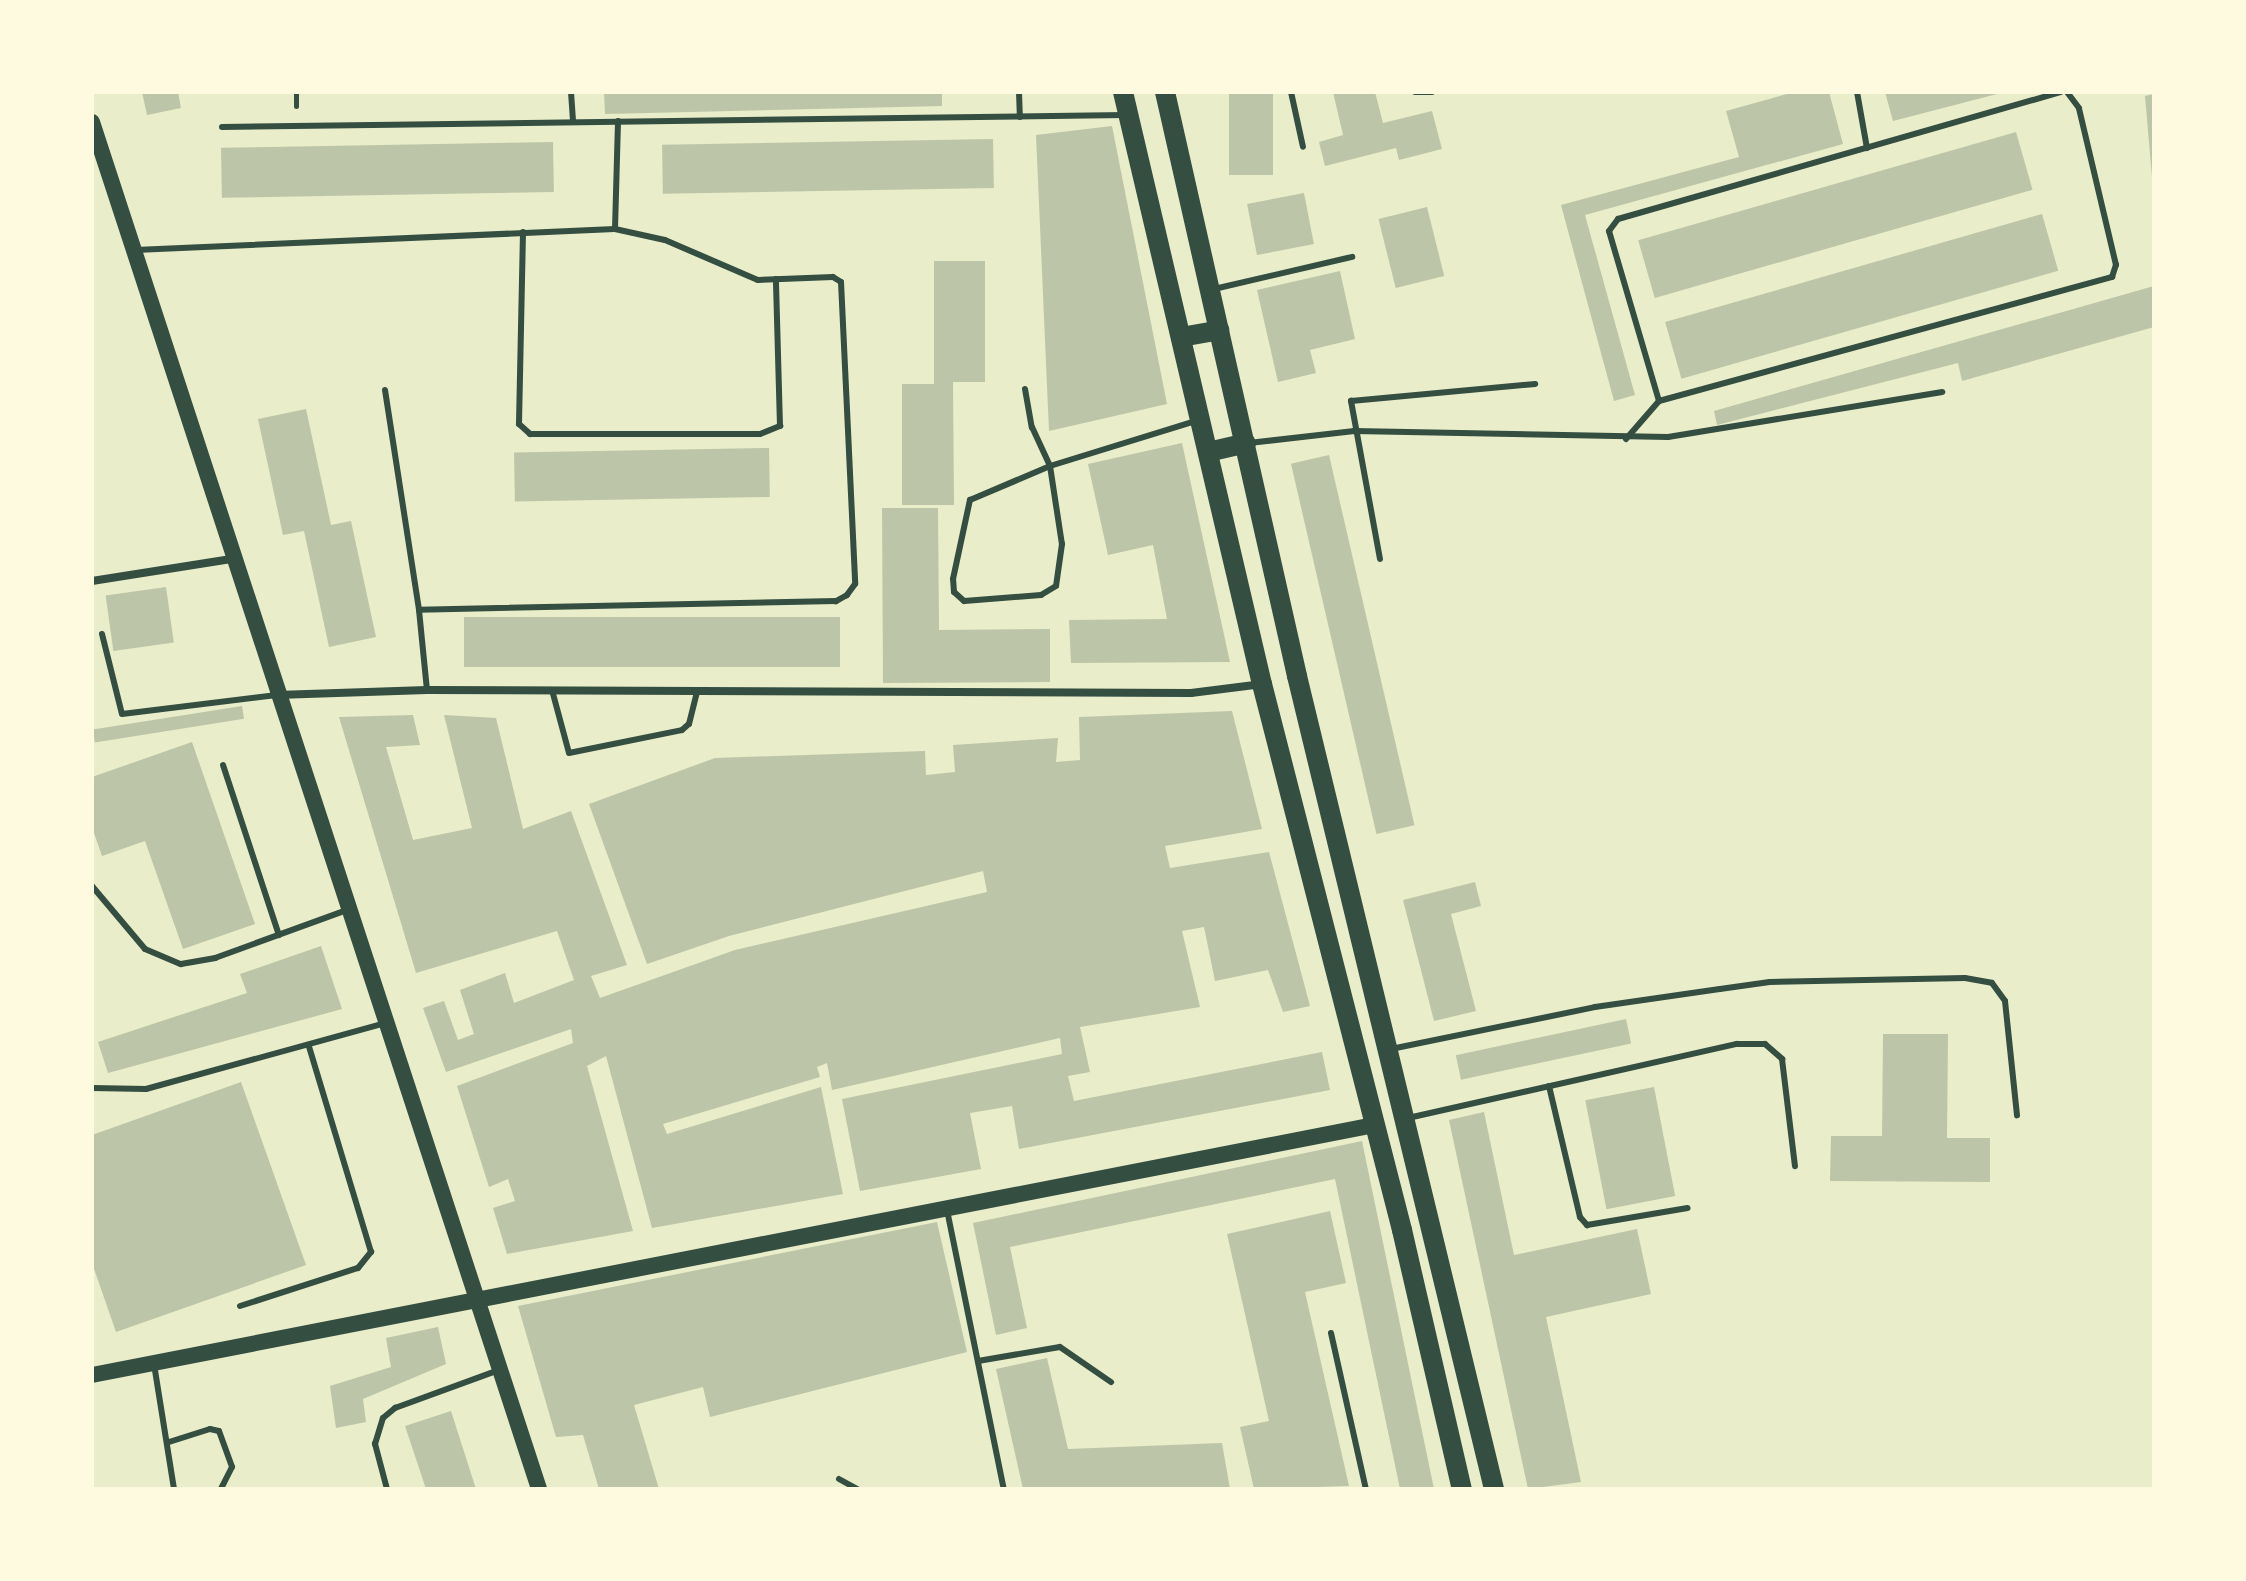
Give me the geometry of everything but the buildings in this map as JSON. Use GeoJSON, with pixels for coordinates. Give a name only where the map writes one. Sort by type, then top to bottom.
{"type":"FeatureCollection","features":[{"type":"Feature","properties":{"kind":"highway"},"geometry":{"type":"LineString","coordinates":[[1123,92],[1262,684],[1375,1125],[1462,1489]]}},
{"type":"Feature","properties":{"kind":"highway"},"geometry":{"type":"LineString","coordinates":[[1165,92],[1494,1489]]}},
{"type":"Feature","properties":{"kind":"highway"},"geometry":{"type":"LineString","coordinates":[[1181,337],[1219,330]]}},
{"type":"Feature","properties":{"kind":"highway"},"geometry":{"type":"LineString","coordinates":[[1208,452],[1246,443]]}},
{"type":"Feature","properties":{"kind":"main road"},"geometry":{"type":"LineString","coordinates":[[92,122],[231,559],[351,909],[539,1489]]}},
{"type":"Feature","properties":{"kind":"main road"},"geometry":{"type":"LineString","coordinates":[[92,1375],[478,1297],[1375,1125]]}},
{"type":"Feature","properties":{"kind":"street"},"geometry":{"type":"LineString","coordinates":[[92,581],[231,559]]}},
{"type":"Feature","properties":{"kind":"street"},"geometry":{"type":"LineString","coordinates":[[277,695],[427,690],[1191,693],[1262,684]]}},
{"type":"Feature","properties":{"kind":"lane"},"geometry":{"type":"LineString","coordinates":[[571,92],[573,122]]}},
{"type":"Feature","properties":{"kind":"lane"},"geometry":{"type":"LineString","coordinates":[[1019,92],[1020,117]]}},
{"type":"Feature","properties":{"kind":"lane"},"geometry":{"type":"LineString","coordinates":[[1291,92],[1303,147]]}},
{"type":"Feature","properties":{"kind":"lane"},"geometry":{"type":"LineString","coordinates":[[1415,92],[1432,92]]}},
{"type":"Feature","properties":{"kind":"lane"},"geometry":{"type":"LineString","coordinates":[[1857,92],[1867,148]]}},
{"type":"Feature","properties":{"kind":"lane"},"geometry":{"type":"LineString","coordinates":[[1626,439],[1659,401],[2112,277],[2116,265],[2079,108],[2064,92],[1618,219],[1609,231],[1659,401]]}},
{"type":"Feature","properties":{"kind":"lane"},"geometry":{"type":"LineString","coordinates":[[222,127],[1128,115]]}},
{"type":"Feature","properties":{"kind":"lane"},"geometry":{"type":"LineString","coordinates":[[615,229],[618,121]]}},
{"type":"Feature","properties":{"kind":"lane"},"geometry":{"type":"LineString","coordinates":[[131,250],[615,229],[665,240],[735,274],[776,279],[833,277],[843,292],[855,584],[847,595],[836,601],[419,610]]}},
{"type":"Feature","properties":{"kind":"lane"},"geometry":{"type":"LineString","coordinates":[[523,232],[519,424],[530,434],[760,434],[780,426],[776,279]]}},
{"type":"Feature","properties":{"kind":"lane"},"geometry":{"type":"LineString","coordinates":[[1210,290],[1352,257]]}},
{"type":"Feature","properties":{"kind":"lane"},"geometry":{"type":"LineString","coordinates":[[1380,559],[1349,407],[1358,398],[1535,384]]}},
{"type":"Feature","properties":{"kind":"lane"},"geometry":{"type":"LineString","coordinates":[[1025,389],[1032,427],[1050,466],[1062,544],[1056,586],[1041,595],[964,601],[954,592],[953,579],[970,500],[1050,466],[1200,420]]}},
{"type":"Feature","properties":{"kind":"lane"},"geometry":{"type":"LineString","coordinates":[[385,390],[419,610],[427,690]]}},
{"type":"Feature","properties":{"kind":"lane"},"geometry":{"type":"LineString","coordinates":[[1246,443],[1354,431],[1626,439],[1668,437],[1942,392]]}},
{"type":"Feature","properties":{"kind":"lane"},"geometry":{"type":"LineString","coordinates":[[102,634],[122,714],[277,695]]}},
{"type":"Feature","properties":{"kind":"lane"},"geometry":{"type":"LineString","coordinates":[[552,690],[569,753],[682,730],[689,724],[697,691]]}},
{"type":"Feature","properties":{"kind":"lane"},"geometry":{"type":"LineString","coordinates":[[223,765],[279,935]]}},
{"type":"Feature","properties":{"kind":"lane"},"geometry":{"type":"LineString","coordinates":[[92,886],[145,949],[181,964],[279,935],[351,909]]}},
{"type":"Feature","properties":{"kind":"lane"},"geometry":{"type":"LineString","coordinates":[[1390,1049],[1595,1007],[1732,987],[1965,978],[1992,983],[2005,1001],[2017,1115]]}},
{"type":"Feature","properties":{"kind":"lane"},"geometry":{"type":"LineString","coordinates":[[92,1088],[146,1089],[388,1022]]}},
{"type":"Feature","properties":{"kind":"lane"},"geometry":{"type":"LineString","coordinates":[[1408,1118],[1737,1044],[1765,1044],[1782,1059],[1795,1166]]}},
{"type":"Feature","properties":{"kind":"lane"},"geometry":{"type":"LineString","coordinates":[[240,1306],[358,1268],[371,1252],[309,1046]]}},
{"type":"Feature","properties":{"kind":"lane"},"geometry":{"type":"LineString","coordinates":[[1549,1086],[1580,1217],[1587,1225],[1688,1208]]}},
{"type":"Feature","properties":{"kind":"lane"},"geometry":{"type":"LineString","coordinates":[[946,1207],[1004,1489]]}},
{"type":"Feature","properties":{"kind":"lane"},"geometry":{"type":"LineString","coordinates":[[1331,1333],[1366,1489]]}},
{"type":"Feature","properties":{"kind":"lane"},"geometry":{"type":"LineString","coordinates":[[978,1361],[1060,1347],[1111,1382]]}},
{"type":"Feature","properties":{"kind":"lane"},"geometry":{"type":"LineString","coordinates":[[154,1364],[169,1442],[174,1489]]}},
{"type":"Feature","properties":{"kind":"lane"},"geometry":{"type":"LineString","coordinates":[[387,1489],[375,1444],[383,1418],[395,1408],[501,1370]]}},
{"type":"Feature","properties":{"kind":"lane"},"geometry":{"type":"LineString","coordinates":[[169,1442],[210,1429],[219,1431],[232,1467],[221,1489]]}},
{"type":"Feature","properties":{"kind":"lane"},"geometry":{"type":"LineString","coordinates":[[839,1479],[857,1489]]}},
{"type":"Feature","properties":{"kind":"path"},"geometry":{"type":"LineString","coordinates":[[296,92],[296,106]]}}]}
